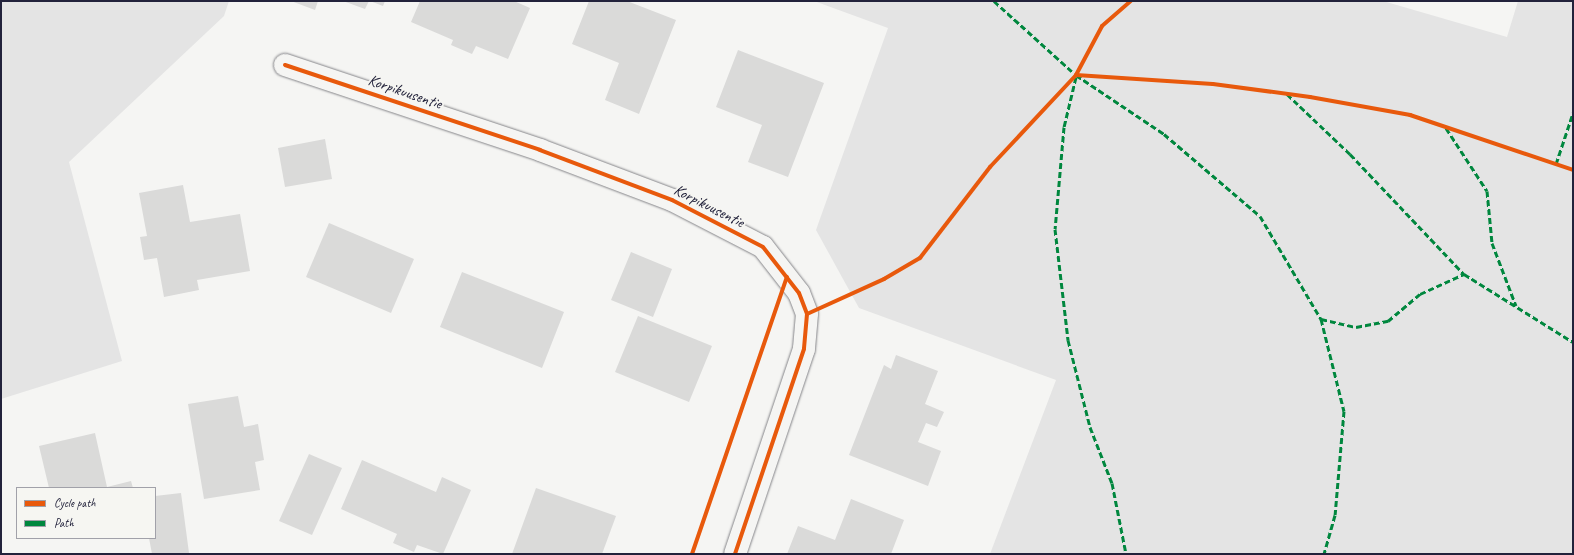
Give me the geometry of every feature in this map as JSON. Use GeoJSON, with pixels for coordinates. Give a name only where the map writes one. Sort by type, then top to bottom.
{"type":"FeatureCollection","features":[{"type":"Feature","properties":{"kind":"street","name":"Korpikuusentie"},"geometry":{"type":"LineString","coordinates":[[285,64],[540,150],[672,200],[763,247],[799,293],[807,314],[804,349],[735,554]]}},
{"type":"Feature","properties":{"kind":"shaded area"},"geometry":{"type":"Polygon","coordinates":[[[1,1],[229,1],[224,16],[69,162],[122,361],[1,399],[1,1]]]}},
{"type":"Feature","properties":{"kind":"shaded area"},"geometry":{"type":"Polygon","coordinates":[[[814,1],[1383,1],[1507,37],[1518,1],[1573,1],[1573,554],[990,554],[1056,380],[859,308],[816,230],[888,28],[814,1]]]}},
{"type":"Feature","properties":{"kind":"building"},"geometry":{"type":"Polygon","coordinates":[[[291,1],[318,1],[315,10],[291,1]]]}},
{"type":"Feature","properties":{"kind":"building"},"geometry":{"type":"Polygon","coordinates":[[[343,1],[369,1],[365,9],[343,1]]]}},
{"type":"Feature","properties":{"kind":"building"},"geometry":{"type":"Polygon","coordinates":[[[370,1],[385,1],[383,6],[370,1]]]}},
{"type":"Feature","properties":{"kind":"building"},"geometry":{"type":"Polygon","coordinates":[[[420,1],[514,1],[530,8],[508,59],[476,46],[472,54],[451,45],[453,40],[411,22],[420,1]]]}},
{"type":"Feature","properties":{"kind":"building"},"geometry":{"type":"Polygon","coordinates":[[[589,1],[627,1],[676,20],[639,114],[605,100],[619,63],[572,44],[589,1]]]}},
{"type":"Feature","properties":{"kind":"building"},"geometry":{"type":"Polygon","coordinates":[[[738,50],[824,83],[788,177],[748,162],[762,125],[716,107],[738,50]]]}},
{"type":"Feature","properties":{"kind":"building"},"geometry":{"type":"Polygon","coordinates":[[[325,139],[332,179],[285,187],[278,148],[325,139]]]}},
{"type":"Feature","properties":{"kind":"building"},"geometry":{"type":"Polygon","coordinates":[[[183,185],[190,222],[240,214],[250,271],[197,280],[199,290],[164,297],[157,258],[144,260],[140,237],[147,236],[139,193],[183,185]]]}},
{"type":"Feature","properties":{"kind":"building"},"geometry":{"type":"Polygon","coordinates":[[[329,223],[414,259],[391,313],[306,277],[329,223]]]}},
{"type":"Feature","properties":{"kind":"building"},"geometry":{"type":"Polygon","coordinates":[[[631,252],[672,269],[653,317],[611,300],[631,252]]]}},
{"type":"Feature","properties":{"kind":"building"},"geometry":{"type":"Polygon","coordinates":[[[462,272],[564,312],[542,368],[440,327],[462,272]]]}},
{"type":"Feature","properties":{"kind":"building"},"geometry":{"type":"Polygon","coordinates":[[[638,316],[712,346],[689,402],[615,372],[638,316]]]}},
{"type":"Feature","properties":{"kind":"building"},"geometry":{"type":"Polygon","coordinates":[[[896,355],[938,371],[925,404],[944,412],[937,427],[926,423],[918,442],[941,451],[928,486],[849,455],[884,365],[891,369],[896,355]]]}},
{"type":"Feature","properties":{"kind":"building"},"geometry":{"type":"Polygon","coordinates":[[[238,396],[244,427],[258,424],[264,460],[255,462],[260,490],[204,499],[188,404],[238,396]]]}},
{"type":"Feature","properties":{"kind":"building"},"geometry":{"type":"Polygon","coordinates":[[[95,433],[107,487],[49,487],[39,446],[95,433]]]}},
{"type":"Feature","properties":{"kind":"building"},"geometry":{"type":"Polygon","coordinates":[[[309,454],[342,468],[312,535],[279,521],[309,454]]]}},
{"type":"Feature","properties":{"kind":"building"},"geometry":{"type":"Polygon","coordinates":[[[362,460],[436,492],[442,477],[471,490],[443,554],[417,545],[414,552],[393,543],[397,534],[341,509],[362,460]]]}},
{"type":"Feature","properties":{"kind":"building"},"geometry":{"type":"Polygon","coordinates":[[[131,481],[133,487],[107,487],[131,481]]]}},
{"type":"Feature","properties":{"kind":"building"},"geometry":{"type":"Polygon","coordinates":[[[536,488],[616,516],[602,554],[512,554],[536,488]]]}},
{"type":"Feature","properties":{"kind":"building"},"geometry":{"type":"Polygon","coordinates":[[[181,493],[189,553],[152,554],[149,539],[156,539],[156,496],[181,493]]]}},
{"type":"Feature","properties":{"kind":"building"},"geometry":{"type":"Polygon","coordinates":[[[851,499],[904,520],[891,554],[787,554],[798,526],[835,540],[851,499]]]}},
{"type":"Feature","properties":{"kind":"marked path"},"geometry":{"type":"LineString","coordinates":[[994,1],[1076,75],[1164,134],[1260,216],[1321,319],[1344,411],[1335,515],[1324,554]]}},
{"type":"Feature","properties":{"kind":"marked path"},"geometry":{"type":"LineString","coordinates":[[1076,77],[1064,127],[1055,229],[1068,340],[1090,427],[1112,483],[1126,554]]}},
{"type":"Feature","properties":{"kind":"marked path"},"geometry":{"type":"LineString","coordinates":[[1287,94],[1350,154],[1464,274],[1573,342]]}},
{"type":"Feature","properties":{"kind":"marked path"},"geometry":{"type":"LineString","coordinates":[[1556,164],[1573,113]]}},
{"type":"Feature","properties":{"kind":"marked path"},"geometry":{"type":"LineString","coordinates":[[1446,128],[1487,191],[1492,243],[1516,306]]}},
{"type":"Feature","properties":{"kind":"marked path"},"geometry":{"type":"LineString","coordinates":[[1321,319],[1356,327],[1388,321],[1420,294],[1464,274]]}},
{"type":"Feature","properties":{"kind":"cycle path"},"geometry":{"type":"LineString","coordinates":[[807,314],[884,279],[920,258],[990,167],[1076,75],[1102,26],[1131,1]]}},
{"type":"Feature","properties":{"kind":"cycle path"},"geometry":{"type":"LineString","coordinates":[[285,65],[540,150],[672,200],[763,247],[799,293],[807,314],[804,349],[735,554]]}},
{"type":"Feature","properties":{"kind":"cycle path"},"geometry":{"type":"LineString","coordinates":[[1076,75],[1213,84],[1310,97],[1410,115],[1573,170]]}},
{"type":"Feature","properties":{"kind":"cycle path"},"geometry":{"type":"LineString","coordinates":[[692,554],[787,277]]}}]}
